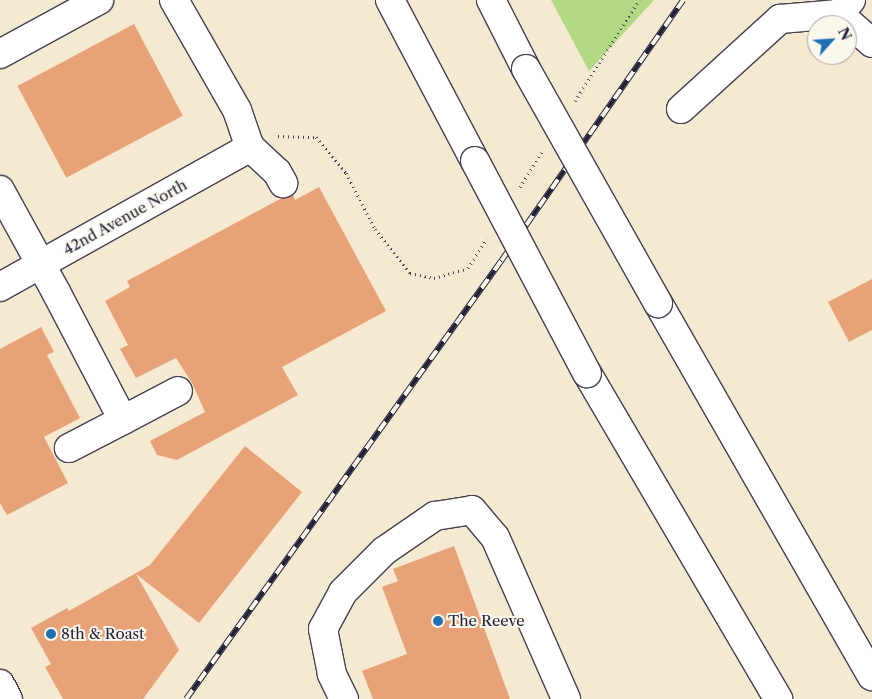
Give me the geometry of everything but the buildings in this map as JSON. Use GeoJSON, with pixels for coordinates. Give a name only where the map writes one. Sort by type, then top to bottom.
{"type":"FeatureCollection","features":[{"type":"Feature","properties":{"kind":"main road"},"geometry":{"type":"LineString","coordinates":[[0,54],[98,0]]}},
{"type":"Feature","properties":{"kind":"main road"},"geometry":{"type":"LineString","coordinates":[[174,0],[236,110],[250,147],[277,172],[283,182]]}},
{"type":"Feature","properties":{"kind":"main road"},"geometry":{"type":"LineString","coordinates":[[372,0],[437,87]]}},
{"type":"Feature","properties":{"kind":"main road"},"geometry":{"type":"LineString","coordinates":[[390,0],[587,373],[778,699]]}},
{"type":"Feature","properties":{"kind":"main road"},"geometry":{"type":"LineString","coordinates":[[491,0],[526,68],[658,303],[872,676]]}},
{"type":"Feature","properties":{"kind":"main road"},"geometry":{"type":"LineString","coordinates":[[681,109],[780,19],[845,7],[872,43]]}},
{"type":"Feature","properties":{"kind":"main road","name":"42nd Avenue North"},"geometry":{"type":"LineString","coordinates":[[0,287],[250,147]]}},
{"type":"Feature","properties":{"kind":"main road"},"geometry":{"type":"LineString","coordinates":[[0,190],[123,420]]}},
{"type":"Feature","properties":{"kind":"main road"},"geometry":{"type":"LineString","coordinates":[[69,448],[178,391]]}},
{"type":"Feature","properties":{"kind":"main road"},"geometry":{"type":"LineString","coordinates":[[344,699],[332,674],[322,629],[343,592],[384,551],[435,516],[472,510],[495,537],[566,699]]}},
{"type":"Feature","properties":{"kind":"main road"},"geometry":{"type":"LineString","coordinates":[[0,684],[8,699]]}},
{"type":"Feature","properties":{"kind":"green space"},"geometry":{"type":"Polygon","coordinates":[[[551,0],[654,0],[589,71],[551,0]]]}},
{"type":"Feature","properties":{"kind":"railway"},"geometry":{"type":"LineString","coordinates":[[186,699],[501,261],[683,0]]}},
{"type":"Feature","properties":{"kind":"place","name":"The Reeve"},"geometry":{"type":"Point","coordinates":[438,621]}},
{"type":"Feature","properties":{"kind":"place","name":"8th & Roast"},"geometry":{"type":"Point","coordinates":[51,634]}}]}
